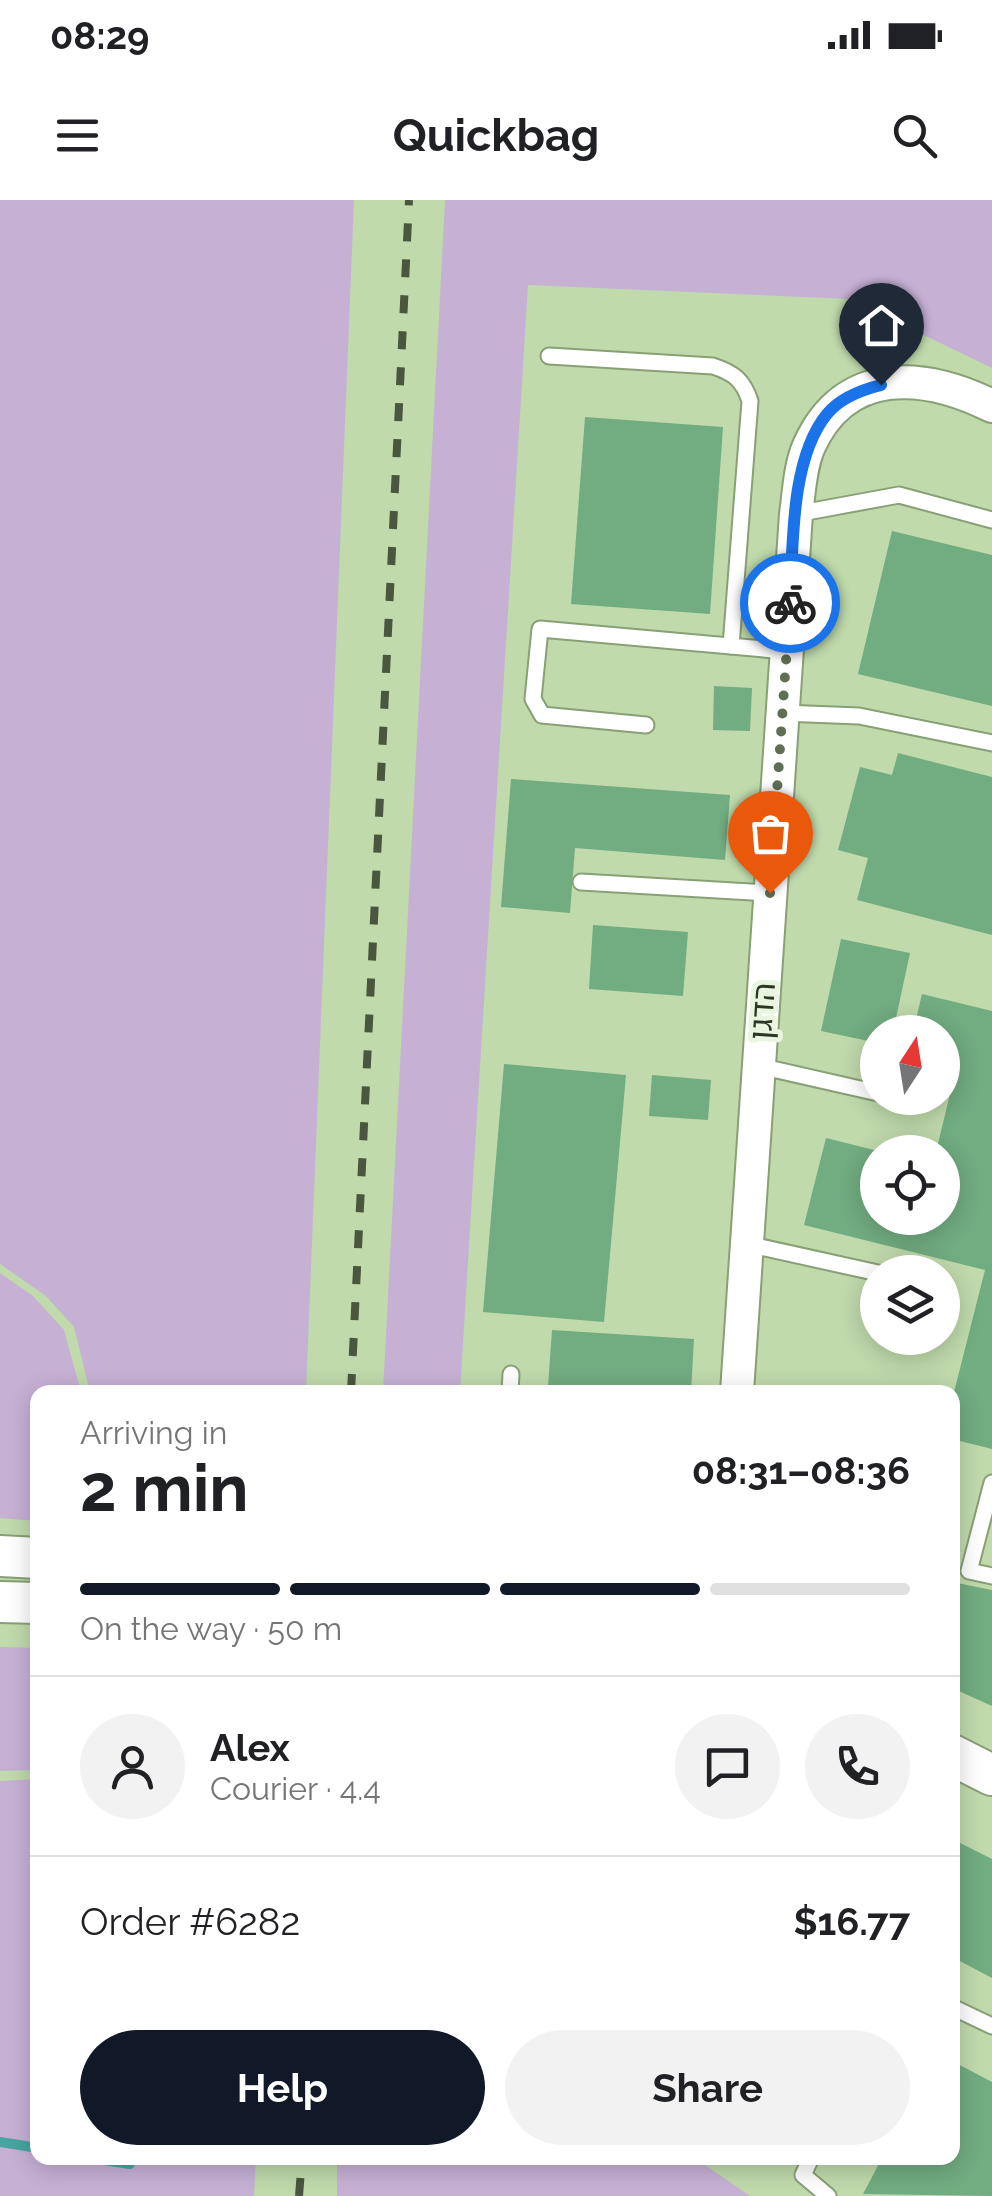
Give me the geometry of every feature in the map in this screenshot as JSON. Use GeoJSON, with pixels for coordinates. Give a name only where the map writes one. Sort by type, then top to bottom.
{"type":"FeatureCollection","features":[{"type":"Feature","properties":{"kind":"street","name":"הדגן"},"geometry":{"type":"LineString","coordinates":[[737,1385],[796,514],[806,450],[828,412],[858,390],[903,380],[946,385],[992,406]]}},
{"type":"Feature","properties":{"kind":"street"},"geometry":{"type":"LineString","coordinates":[[0,1556],[30,1558]]}},
{"type":"Feature","properties":{"kind":"street"},"geometry":{"type":"LineString","coordinates":[[0,1602],[30,1603]]}},
{"type":"Feature","properties":{"kind":"street"},"geometry":{"type":"LineString","coordinates":[[960,1759],[992,1774]]}},
{"type":"Feature","properties":{"kind":"lane"},"geometry":{"type":"LineString","coordinates":[[548,356],[713,366],[731,372],[744,383],[750,401],[730,646]]}},
{"type":"Feature","properties":{"kind":"lane"},"geometry":{"type":"LineString","coordinates":[[796,514],[899,495],[992,520]]}},
{"type":"Feature","properties":{"kind":"lane"},"geometry":{"type":"LineString","coordinates":[[646,725],[542,716],[532,699],[540,629],[786,651]]}},
{"type":"Feature","properties":{"kind":"lane"},"geometry":{"type":"LineString","coordinates":[[782,713],[859,716],[992,743]]}},
{"type":"Feature","properties":{"kind":"lane"},"geometry":{"type":"LineString","coordinates":[[581,882],[770,893]]}},
{"type":"Feature","properties":{"kind":"lane"},"geometry":{"type":"LineString","coordinates":[[758,1066],[860,1089]]}},
{"type":"Feature","properties":{"kind":"lane"},"geometry":{"type":"LineString","coordinates":[[747,1244],[860,1269]]}},
{"type":"Feature","properties":{"kind":"lane"},"geometry":{"type":"LineString","coordinates":[[510,1385],[511,1374]]}},
{"type":"Feature","properties":{"kind":"lane"},"geometry":{"type":"LineString","coordinates":[[992,1483],[968,1571],[992,1576]]}},
{"type":"Feature","properties":{"kind":"lane"},"geometry":{"type":"LineString","coordinates":[[960,2011],[992,2026]]}},
{"type":"Feature","properties":{"kind":"lane"},"geometry":{"type":"LineString","coordinates":[[807,2165],[802,2175],[828,2196]]}},
{"type":"Feature","properties":{"kind":"shaded area"},"geometry":{"type":"Polygon","coordinates":[[[0,200],[354,200],[306,1385],[88,1385],[74,1327],[46,1296],[0,1264],[0,200]]]}},
{"type":"Feature","properties":{"kind":"shaded area"},"geometry":{"type":"Polygon","coordinates":[[[445,200],[992,200],[992,368],[849,299],[528,285],[460,1385],[383,1385],[445,200]]]}},
{"type":"Feature","properties":{"kind":"shaded area"},"geometry":{"type":"Polygon","coordinates":[[[0,1273],[33,1296],[64,1330],[79,1385],[30,1385],[30,1520],[0,1518],[0,1273]]]}},
{"type":"Feature","properties":{"kind":"shaded area"},"geometry":{"type":"Polygon","coordinates":[[[0,1647],[30,1648],[30,1770],[0,1771],[0,1647]]]}},
{"type":"Feature","properties":{"kind":"shaded area"},"geometry":{"type":"Polygon","coordinates":[[[30,1779],[30,2165],[256,2165],[254,2196],[0,2196],[0,1781],[30,1779]]]}},
{"type":"Feature","properties":{"kind":"shaded area"},"geometry":{"type":"Polygon","coordinates":[[[337,2165],[705,2165],[750,2196],[337,2196],[337,2165]]]}},
{"type":"Feature","properties":{"kind":"building"},"geometry":{"type":"Polygon","coordinates":[[[585,417],[723,427],[710,614],[571,604],[585,417]]]}},
{"type":"Feature","properties":{"kind":"building"},"geometry":{"type":"Polygon","coordinates":[[[892,531],[992,555],[992,706],[858,674],[892,531]]]}},
{"type":"Feature","properties":{"kind":"building"},"geometry":{"type":"Polygon","coordinates":[[[714,686],[752,688],[750,731],[713,730],[714,686]]]}},
{"type":"Feature","properties":{"kind":"building"},"geometry":{"type":"Polygon","coordinates":[[[898,753],[992,777],[992,935],[857,900],[868,858],[838,850],[860,767],[892,775],[898,753]]]}},
{"type":"Feature","properties":{"kind":"building"},"geometry":{"type":"Polygon","coordinates":[[[511,779],[730,795],[725,860],[575,848],[570,913],[501,907],[511,779]]]}},
{"type":"Feature","properties":{"kind":"building"},"geometry":{"type":"Polygon","coordinates":[[[593,925],[688,932],[683,996],[589,989],[593,925]]]}},
{"type":"Feature","properties":{"kind":"building"},"geometry":{"type":"Polygon","coordinates":[[[841,939],[910,953],[897,1015],[860,1015],[860,1039],[821,1031],[841,939]]]}},
{"type":"Feature","properties":{"kind":"building"},"geometry":{"type":"Polygon","coordinates":[[[922,994],[992,1011],[992,1449],[960,1441],[960,1385],[956,1385],[985,1270],[960,1264],[960,1255],[925,1255],[804,1225],[826,1138],[860,1146],[860,1235],[960,1235],[960,1135],[940,1135],[945,1115],[960,1115],[960,1015],[917,1015],[922,994]]]}},
{"type":"Feature","properties":{"kind":"building"},"geometry":{"type":"Polygon","coordinates":[[[504,1064],[626,1075],[604,1322],[483,1312],[504,1064]]]}},
{"type":"Feature","properties":{"kind":"building"},"geometry":{"type":"Polygon","coordinates":[[[652,1075],[711,1080],[708,1120],[649,1116],[652,1075]]]}},
{"type":"Feature","properties":{"kind":"building"},"geometry":{"type":"Polygon","coordinates":[[[552,1330],[694,1339],[691,1385],[548,1385],[552,1330]]]}},
{"type":"Feature","properties":{"kind":"building"},"geometry":{"type":"Polygon","coordinates":[[[960,1584],[992,1590],[992,1706],[960,1692],[960,1584]]]}},
{"type":"Feature","properties":{"kind":"building"},"geometry":{"type":"Polygon","coordinates":[[[960,1843],[992,1859],[992,1978],[960,1961],[960,1843]]]}},
{"type":"Feature","properties":{"kind":"building"},"geometry":{"type":"Polygon","coordinates":[[[960,2065],[992,2082],[992,2196],[863,2194],[878,2165],[960,2165],[960,2065]]]}},
{"type":"Feature","properties":{"kind":"waterway"},"geometry":{"type":"LineString","coordinates":[[0,2142],[30,2147]]}},
{"type":"Feature","properties":{"kind":"railway"},"geometry":{"type":"LineString","coordinates":[[351,1385],[409,200]]}},
{"type":"Feature","properties":{"kind":"railway"},"geometry":{"type":"LineString","coordinates":[[299,2196],[301,2165]]}},
{"type":"Feature","properties":{"kind":"way so far"},"geometry":{"type":"LineString","coordinates":[[770,893],[790,603]]}},
{"type":"Feature","properties":{"kind":"route"},"geometry":{"type":"LineString","coordinates":[[790,603],[796,514],[806,450],[828,412],[858,390],[881,385]]}}]}
